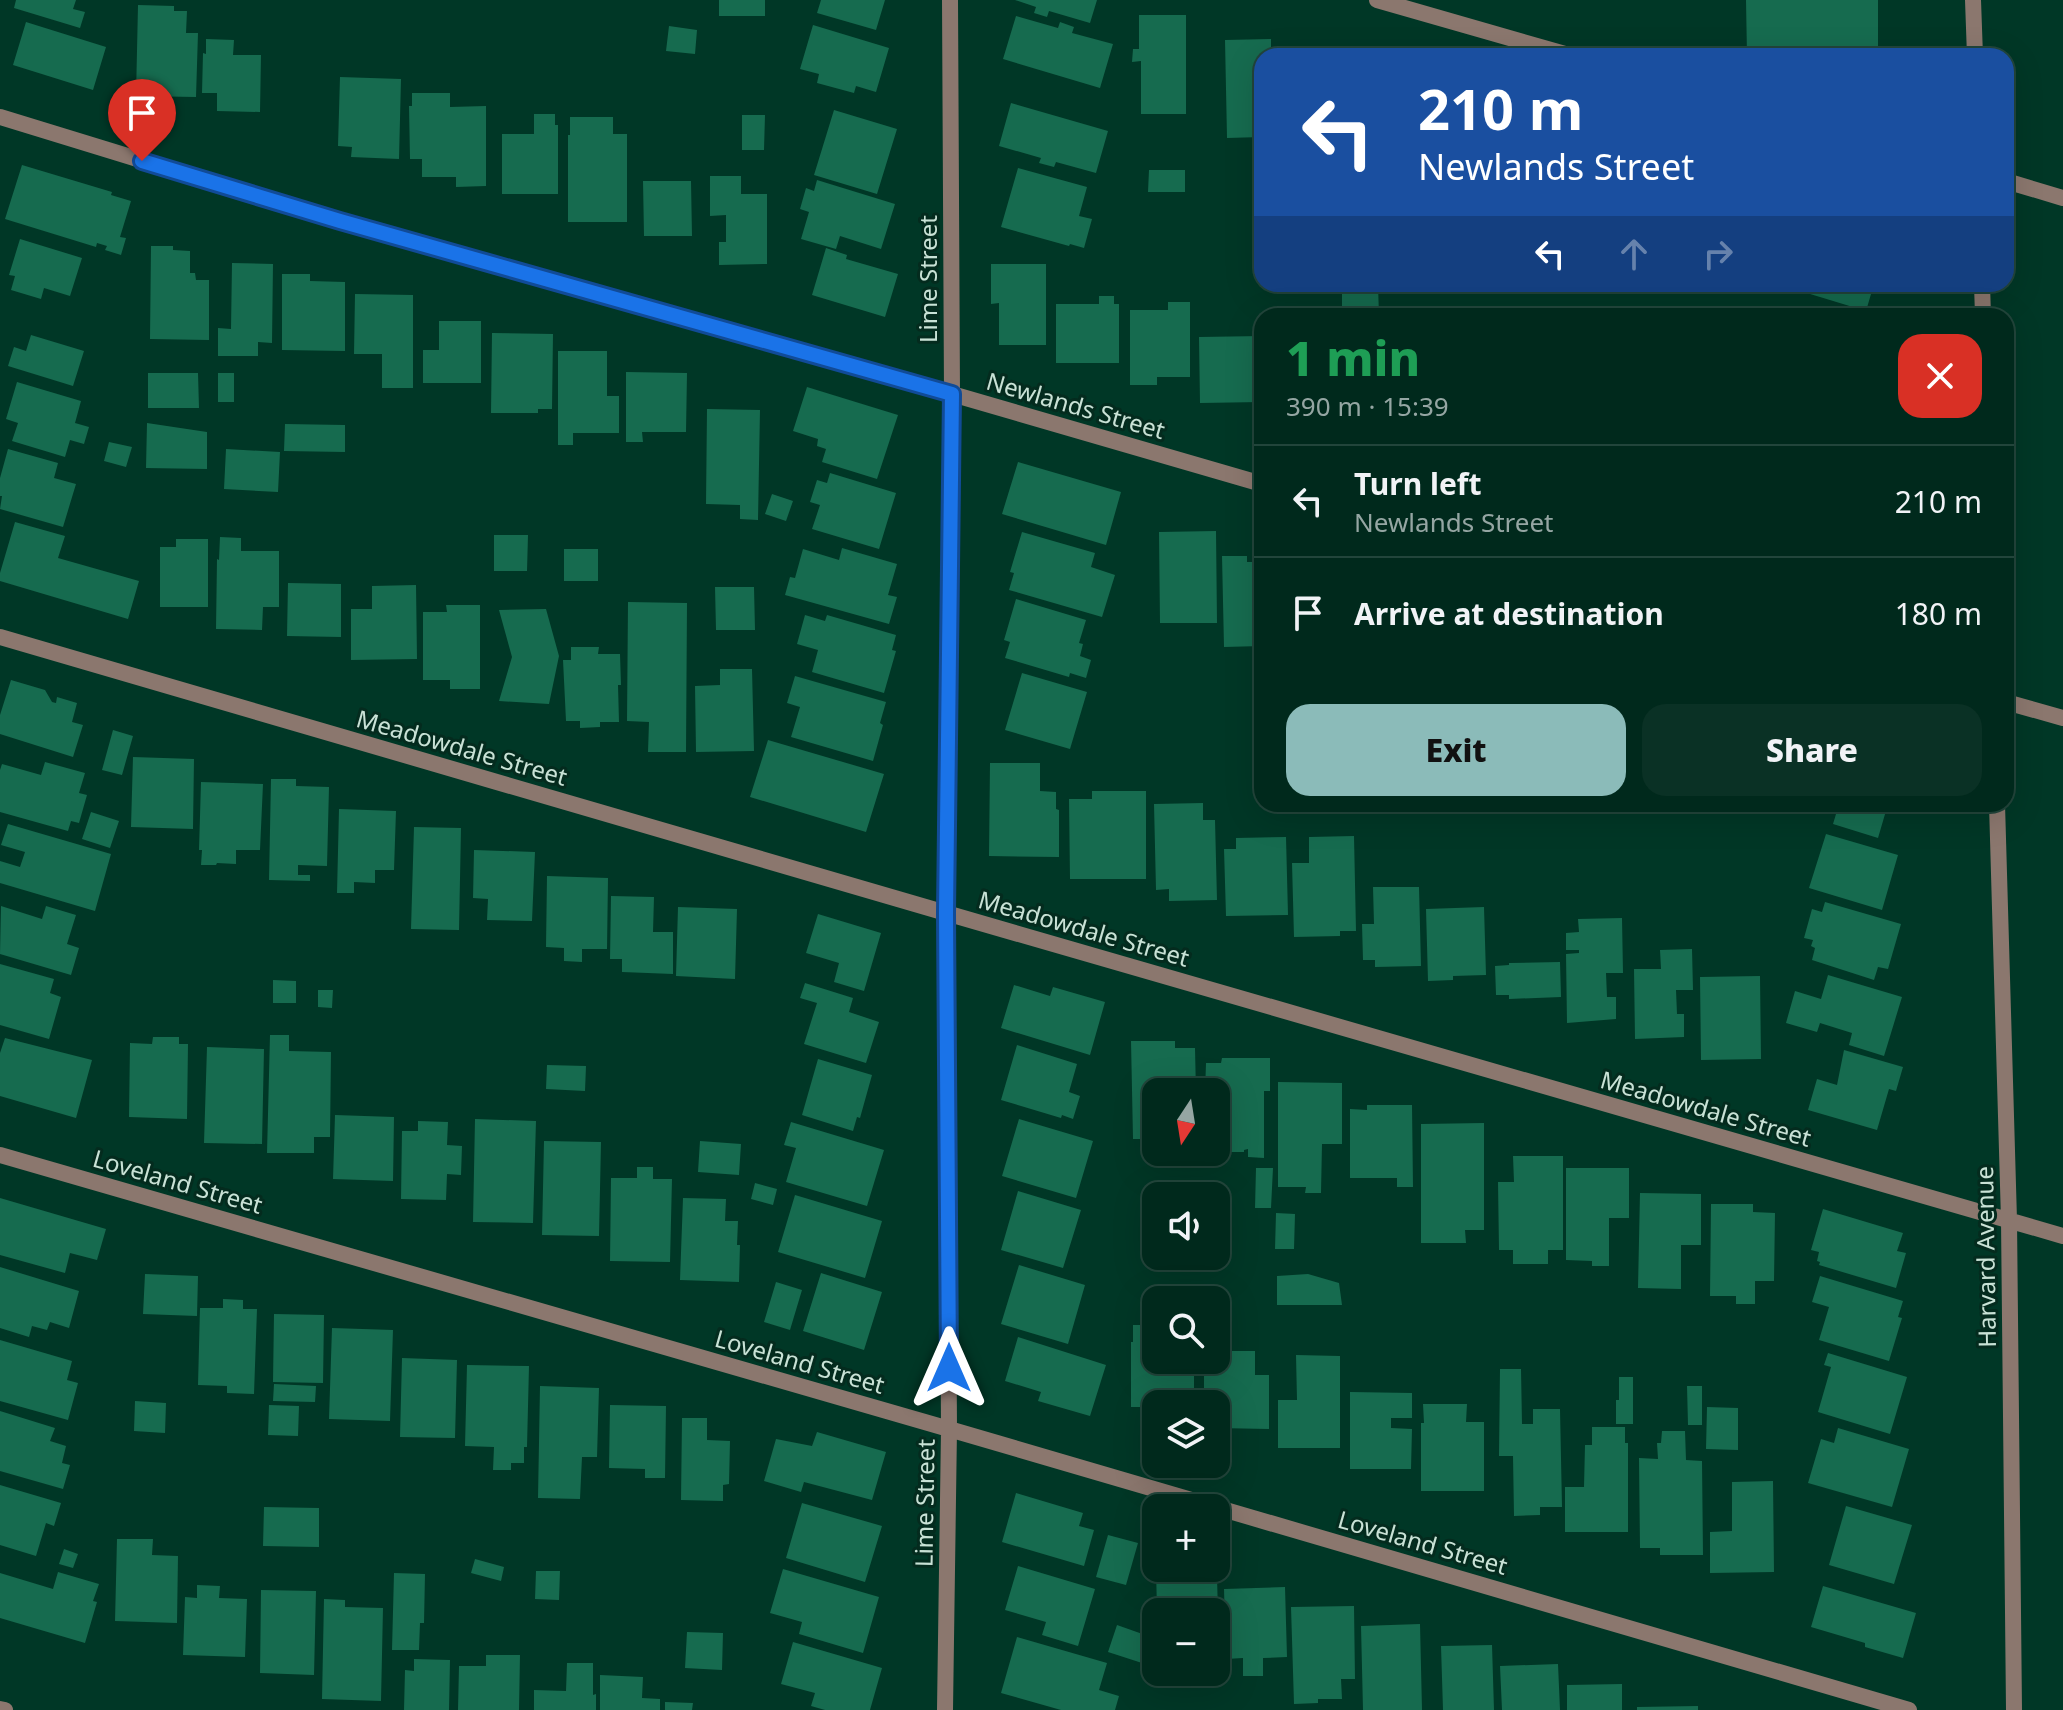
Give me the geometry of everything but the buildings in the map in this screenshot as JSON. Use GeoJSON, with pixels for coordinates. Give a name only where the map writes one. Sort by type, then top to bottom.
{"type":"FeatureCollection","features":[{"type":"Feature","properties":{"kind":"street","name":"Lime Street"},"geometry":{"type":"LineString","coordinates":[[945,1710],[949,1429],[946,913],[952,394],[950,0]]}},
{"type":"Feature","properties":{"kind":"street"},"geometry":{"type":"LineString","coordinates":[[1377,0],[1544,48]]}},
{"type":"Feature","properties":{"kind":"street"},"geometry":{"type":"LineString","coordinates":[[1973,0],[1975,48]]}},
{"type":"Feature","properties":{"kind":"street","name":"Newlands Street"},"geometry":{"type":"LineString","coordinates":[[0,117],[340,221],[1254,482]]}},
{"type":"Feature","properties":{"kind":"street"},"geometry":{"type":"LineString","coordinates":[[2014,183],[2063,198]]}},
{"type":"Feature","properties":{"kind":"street","name":"Meadowdale Street"},"geometry":{"type":"LineString","coordinates":[[0,637],[2063,1236]]}},
{"type":"Feature","properties":{"kind":"street"},"geometry":{"type":"LineString","coordinates":[[2014,704],[2063,718]]}},
{"type":"Feature","properties":{"kind":"street","name":"Harvard Avenue"},"geometry":{"type":"LineString","coordinates":[[1997,812],[2009,1220],[2014,1710]]}},
{"type":"Feature","properties":{"kind":"street","name":"Loveland Street"},"geometry":{"type":"LineString","coordinates":[[0,1155],[1909,1710]]}},
{"type":"Feature","properties":{"kind":"route"},"geometry":{"type":"LineString","coordinates":[[142,161],[340,221],[952,394],[946,913],[949,1368]]}}]}
